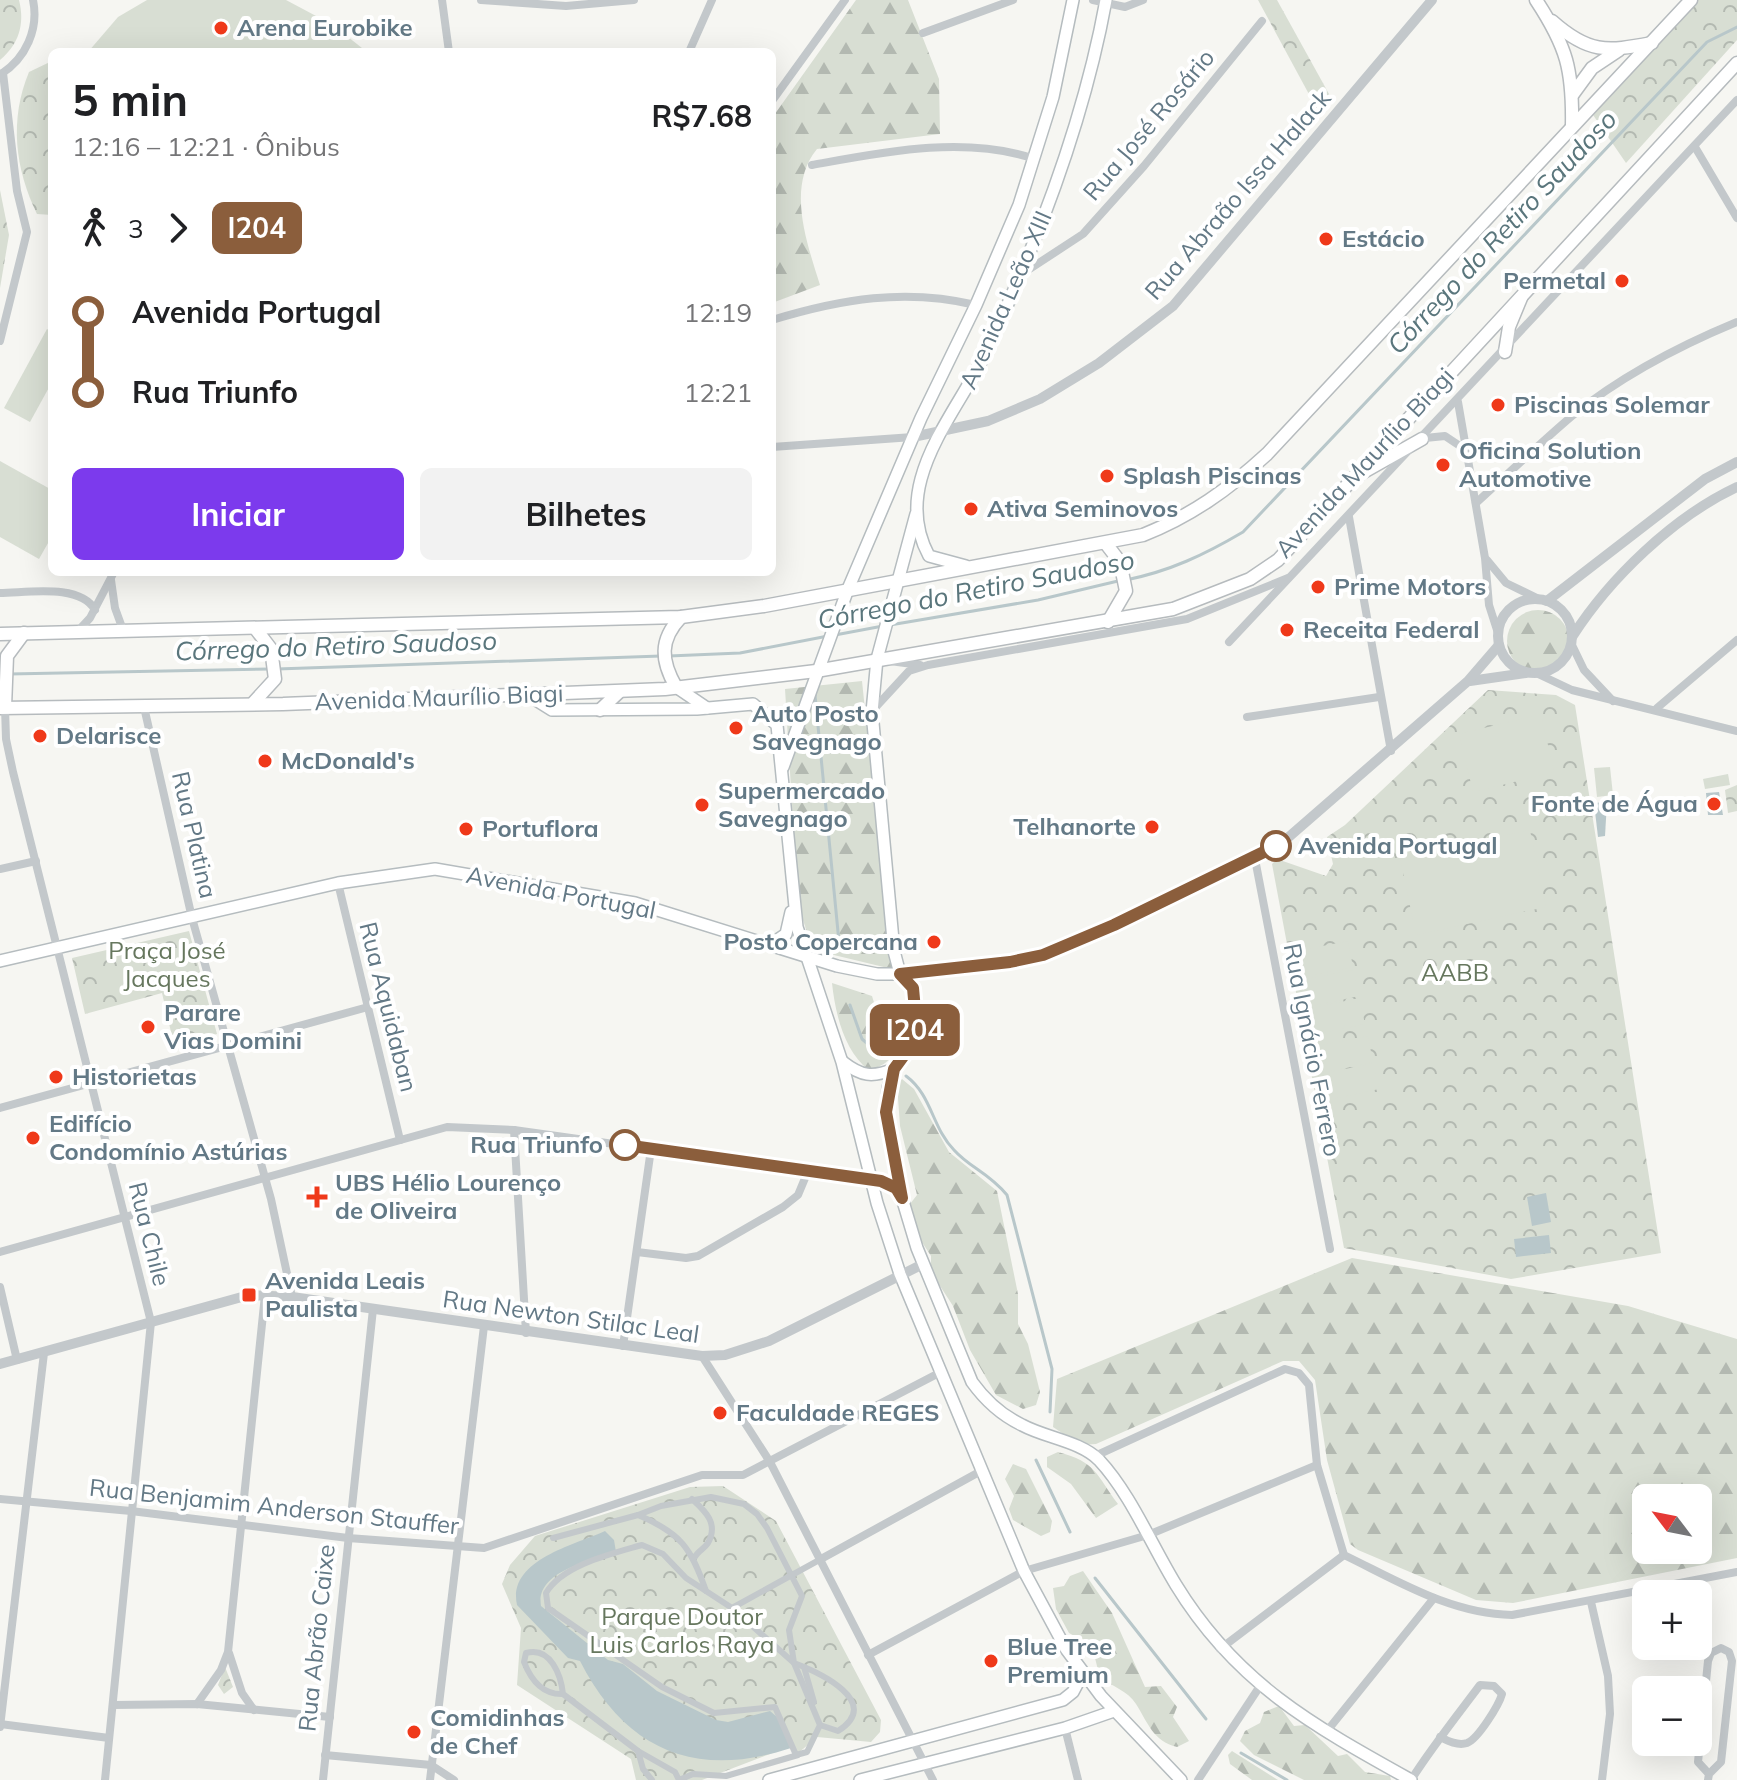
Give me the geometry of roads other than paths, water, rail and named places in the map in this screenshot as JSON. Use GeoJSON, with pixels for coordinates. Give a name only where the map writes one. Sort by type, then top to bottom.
{"type":"FeatureCollection","features":[{"type":"Feature","properties":{"kind":"main road","name":"Avenida Leão XIII"},"geometry":{"type":"LineString","coordinates":[[782,771],[848,589],[913,437],[976,305],[1035,159],[1053,97],[1073,0]]}},
{"type":"Feature","properties":{"kind":"main road"},"geometry":{"type":"LineString","coordinates":[[1536,0],[1567,57],[1573,94],[1572,126]]}},
{"type":"Feature","properties":{"kind":"main road"},"geometry":{"type":"LineString","coordinates":[[0,634],[681,617],[764,606],[967,566],[1107,545],[1170,524],[1234,485],[1267,454],[1691,0]]}},
{"type":"Feature","properties":{"kind":"main road","name":"Avenida Leão XIII"},"geometry":{"type":"LineString","coordinates":[[967,566],[929,556],[922,543],[916,514],[921,480],[986,353],[1021,275],[1067,151],[1101,1]]}},
{"type":"Feature","properties":{"kind":"main road"},"geometry":{"type":"LineString","coordinates":[[1546,15],[1580,44],[1619,50],[1652,43]]}},
{"type":"Feature","properties":{"kind":"main road"},"geometry":{"type":"LineString","coordinates":[[1573,94],[1592,68],[1619,50]]}},
{"type":"Feature","properties":{"kind":"main road","name":"Avenida Maurílio Biagi"},"geometry":{"type":"LineString","coordinates":[[2,708],[144,707],[618,693],[816,671],[1173,609],[1250,579],[1278,560],[1525,289],[1737,63]]}},
{"type":"Feature","properties":{"kind":"main road"},"geometry":{"type":"LineString","coordinates":[[1505,352],[1509,327],[1525,289]]}},
{"type":"Feature","properties":{"kind":"main road"},"geometry":{"type":"LineString","coordinates":[[1350,480],[1422,439]]}},
{"type":"Feature","properties":{"kind":"main road"},"geometry":{"type":"LineString","coordinates":[[916,514],[877,659],[872,712],[894,951],[900,974],[913,988],[916,1021],[913,1043],[894,1069],[886,1112],[902,1198],[923,1264],[972,1382],[983,1396],[1022,1425],[1095,1456],[1148,1535],[1176,1586],[1220,1649],[1260,1686],[1327,1731],[1411,1780]]}},
{"type":"Feature","properties":{"kind":"main road"},"geometry":{"type":"LineString","coordinates":[[1107,545],[1120,562],[1126,591],[1108,622]]}},
{"type":"Feature","properties":{"kind":"main road"},"geometry":{"type":"LineString","coordinates":[[681,617],[665,638],[665,665],[676,687],[707,708]]}},
{"type":"Feature","properties":{"kind":"main road"},"geometry":{"type":"LineString","coordinates":[[254,702],[275,679],[271,649],[255,628]]}},
{"type":"Feature","properties":{"kind":"main road"},"geometry":{"type":"LineString","coordinates":[[2,708],[7,656],[24,633]]}},
{"type":"Feature","properties":{"kind":"main road"},"geometry":{"type":"LineString","coordinates":[[987,654],[1007,639]]}},
{"type":"Feature","properties":{"kind":"main road"},"geometry":{"type":"LineString","coordinates":[[6,680],[28,708]]}},
{"type":"Feature","properties":{"kind":"main road"},"geometry":{"type":"LineString","coordinates":[[600,710],[618,693]]}},
{"type":"Feature","properties":{"kind":"main road"},"geometry":{"type":"LineString","coordinates":[[528,695],[552,710],[707,708],[753,704],[761,707],[777,725],[792,899],[842,1062],[871,1180],[900,1274],[1024,1571],[1083,1673],[1114,1711],[1181,1780]]}},
{"type":"Feature","properties":{"kind":"main road","name":"Avenida Portugal"},"geometry":{"type":"LineString","coordinates":[[0,961],[338,883],[435,869],[635,903],[809,957],[877,974],[900,974]]}},
{"type":"Feature","properties":{"kind":"main road"},"geometry":{"type":"LineString","coordinates":[[770,945],[786,934],[792,899]]}},
{"type":"Feature","properties":{"kind":"main road"},"geometry":{"type":"LineString","coordinates":[[842,1062],[865,1075],[894,1069]]}},
{"type":"Feature","properties":{"kind":"main road"},"geometry":{"type":"LineString","coordinates":[[871,1180],[888,1182],[902,1198]]}},
{"type":"Feature","properties":{"kind":"main road"},"geometry":{"type":"LineString","coordinates":[[769,1780],[1063,1700],[1073,1692],[1083,1673]]}},
{"type":"Feature","properties":{"kind":"main road"},"geometry":{"type":"LineString","coordinates":[[860,1780],[1065,1728],[1114,1711]]}},
{"type":"Feature","properties":{"kind":"street"},"geometry":{"type":"LineString","coordinates":[[0,341],[27,232],[17,191],[2,74],[27,48],[34,28],[33,0]]}},
{"type":"Feature","properties":{"kind":"street"},"geometry":{"type":"LineString","coordinates":[[442,0],[448,48]]}},
{"type":"Feature","properties":{"kind":"street"},"geometry":{"type":"LineString","coordinates":[[481,0],[566,6],[634,0]]}},
{"type":"Feature","properties":{"kind":"street"},"geometry":{"type":"LineString","coordinates":[[691,48],[712,0]]}},
{"type":"Feature","properties":{"kind":"street"},"geometry":{"type":"LineString","coordinates":[[776,95],[845,0]]}},
{"type":"Feature","properties":{"kind":"street"},"geometry":{"type":"LineString","coordinates":[[923,33],[1013,0]]}},
{"type":"Feature","properties":{"kind":"street"},"geometry":{"type":"LineString","coordinates":[[1101,1],[1125,7],[1143,0]]}},
{"type":"Feature","properties":{"kind":"street","name":"Rua Abraão Issa Halack"},"geometry":{"type":"LineString","coordinates":[[776,447],[913,437],[988,421],[1040,399],[1099,363],[1173,306],[1432,0]]}},
{"type":"Feature","properties":{"kind":"street","name":"Rua José Rosário"},"geometry":{"type":"LineString","coordinates":[[1021,275],[1083,234],[1144,166],[1262,21]]}},
{"type":"Feature","properties":{"kind":"street"},"geometry":{"type":"LineString","coordinates":[[1293,576],[1737,100]]}},
{"type":"Feature","properties":{"kind":"street"},"geometry":{"type":"LineString","coordinates":[[1695,147],[1737,218]]}},
{"type":"Feature","properties":{"kind":"street"},"geometry":{"type":"LineString","coordinates":[[812,165],[876,153],[942,148],[991,149],[1035,159]]}},
{"type":"Feature","properties":{"kind":"street"},"geometry":{"type":"LineString","coordinates":[[776,319],[829,303],[874,296],[914,294],[976,305]]}},
{"type":"Feature","properties":{"kind":"street"},"geometry":{"type":"LineString","coordinates":[[1476,503],[1573,415],[1629,377],[1694,340],[1737,322]]}},
{"type":"Feature","properties":{"kind":"street"},"geometry":{"type":"LineString","coordinates":[[1458,402],[1485,558],[1489,605],[1498,639],[1510,663],[1572,690],[1614,702],[1657,708],[1737,731]]}},
{"type":"Feature","properties":{"kind":"street"},"geometry":{"type":"LineString","coordinates":[[1422,439],[1445,436],[1464,449]]}},
{"type":"Feature","properties":{"kind":"street"},"geometry":{"type":"LineString","coordinates":[[1498,639],[1507,612],[1516,604],[1543,600],[1705,479],[1737,462]]}},
{"type":"Feature","properties":{"kind":"street"},"geometry":{"type":"LineString","coordinates":[[1705,479],[1716,497]]}},
{"type":"Feature","properties":{"kind":"street"},"geometry":{"type":"LineString","coordinates":[[1468,681],[1533,673],[1559,664],[1595,602],[1661,539],[1716,497],[1737,487]]}},
{"type":"Feature","properties":{"kind":"street"},"geometry":{"type":"LineString","coordinates":[[1349,517],[1391,752]]}},
{"type":"Feature","properties":{"kind":"street"},"geometry":{"type":"LineString","coordinates":[[1485,558],[1506,583],[1543,600],[1568,619],[1572,640],[1584,670],[1614,702]]}},
{"type":"Feature","properties":{"kind":"street"},"geometry":{"type":"LineString","coordinates":[[77,631],[95,610],[112,576]]}},
{"type":"Feature","properties":{"kind":"street"},"geometry":{"type":"LineString","coordinates":[[112,576],[115,608],[123,630]]}},
{"type":"Feature","properties":{"kind":"street","name":"Avenida Maurílio Biagi"},"geometry":{"type":"LineString","coordinates":[[1229,642],[1293,576]]}},
{"type":"Feature","properties":{"kind":"street","name":"Avenida Maurílio Biagi"},"geometry":{"type":"LineString","coordinates":[[872,712],[893,685],[909,671],[1187,619],[1293,576]]}},
{"type":"Feature","properties":{"kind":"street"},"geometry":{"type":"LineString","coordinates":[[0,593],[70,594],[91,603],[95,610]]}},
{"type":"Feature","properties":{"kind":"street","name":"Avenida Portugal"},"geometry":{"type":"LineString","coordinates":[[900,974],[1010,962],[1043,955],[1255,859],[1311,821],[1391,752],[1468,681],[1498,639]]}},
{"type":"Feature","properties":{"kind":"street"},"geometry":{"type":"LineString","coordinates":[[1657,708],[1737,640]]}},
{"type":"Feature","properties":{"kind":"street","name":"Avenida Maurílio Biagi"},"geometry":{"type":"LineString","coordinates":[[877,659],[925,666]]}},
{"type":"Feature","properties":{"kind":"street"},"geometry":{"type":"LineString","coordinates":[[1247,717],[1379,697]]}},
{"type":"Feature","properties":{"kind":"street","name":"Rua Platina"},"geometry":{"type":"LineString","coordinates":[[144,707],[192,918],[265,1177],[292,1297]]}},
{"type":"Feature","properties":{"kind":"street","name":"Rua Chile"},"geometry":{"type":"LineString","coordinates":[[2,708],[3,738],[93,1080],[151,1322],[105,1780]]}},
{"type":"Feature","properties":{"kind":"street"},"geometry":{"type":"LineString","coordinates":[[0,775],[13,772]]}},
{"type":"Feature","properties":{"kind":"street","name":"Rua Ignácio Ferrero"},"geometry":{"type":"LineString","coordinates":[[1255,859],[1330,1249]]}},
{"type":"Feature","properties":{"kind":"street"},"geometry":{"type":"LineString","coordinates":[[0,869],[36,861]]}},
{"type":"Feature","properties":{"kind":"street","name":"Rua Aquidaban"},"geometry":{"type":"LineString","coordinates":[[338,883],[400,1140]]}},
{"type":"Feature","properties":{"kind":"street"},"geometry":{"type":"LineString","coordinates":[[0,1108],[368,1007]]}},
{"type":"Feature","properties":{"kind":"street"},"geometry":{"type":"LineString","coordinates":[[0,1252],[447,1127],[514,1130],[871,1180]]}},
{"type":"Feature","properties":{"kind":"street"},"geometry":{"type":"LineString","coordinates":[[514,1130],[526,1334]]}},
{"type":"Feature","properties":{"kind":"street"},"geometry":{"type":"LineString","coordinates":[[623,1346],[651,1149]]}},
{"type":"Feature","properties":{"kind":"street"},"geometry":{"type":"LineString","coordinates":[[637,1252],[686,1258],[698,1256],[783,1207],[798,1195],[808,1171]]}},
{"type":"Feature","properties":{"kind":"street","name":"Rua Newton Stilac Leal"},"geometry":{"type":"LineString","coordinates":[[292,1297],[526,1334],[702,1356],[725,1355],[769,1341],[923,1264]]}},
{"type":"Feature","properties":{"kind":"street"},"geometry":{"type":"LineString","coordinates":[[0,1287],[17,1360]]}},
{"type":"Feature","properties":{"kind":"street"},"geometry":{"type":"LineString","coordinates":[[0,1364],[249,1295],[292,1297]]}},
{"type":"Feature","properties":{"kind":"street"},"geometry":{"type":"LineString","coordinates":[[197,1704],[221,1670],[228,1652],[265,1295]]}},
{"type":"Feature","properties":{"kind":"street","name":"Rua Abrão Caixe"},"geometry":{"type":"LineString","coordinates":[[323,1780],[373,1309]]}},
{"type":"Feature","properties":{"kind":"street"},"geometry":{"type":"LineString","coordinates":[[430,1780],[484,1326]]}},
{"type":"Feature","properties":{"kind":"street"},"geometry":{"type":"LineString","coordinates":[[44,1353],[24,1500],[0,1725],[109,1738]]}},
{"type":"Feature","properties":{"kind":"street"},"geometry":{"type":"LineString","coordinates":[[702,1356],[770,1462],[933,1780]]}},
{"type":"Feature","properties":{"kind":"street"},"geometry":{"type":"LineString","coordinates":[[1095,1456],[1285,1369],[1299,1373],[1309,1385],[1317,1465],[1344,1555],[1434,1598],[1487,1615],[1512,1615],[1737,1572]]}},
{"type":"Feature","properties":{"kind":"street","name":"Rua Benjamim Anderson Stauffer"},"geometry":{"type":"LineString","coordinates":[[0,1499],[131,1511],[348,1538],[484,1548],[702,1475],[743,1475],[939,1373]]}},
{"type":"Feature","properties":{"kind":"street"},"geometry":{"type":"LineString","coordinates":[[868,1655],[1024,1571],[1148,1535],[1317,1465]]}},
{"type":"Feature","properties":{"kind":"street"},"geometry":{"type":"LineString","coordinates":[[732,1608],[981,1471]]}},
{"type":"Feature","properties":{"kind":"street"},"geometry":{"type":"LineString","coordinates":[[553,1538],[692,1499],[726,1497],[757,1514],[802,1596],[789,1630],[794,1663],[820,1725],[838,1731],[846,1726],[852,1711],[851,1699],[832,1681],[794,1663],[732,1608],[686,1578],[663,1554],[642,1545],[559,1578],[546,1593],[546,1602],[548,1608],[592,1641],[662,1687],[714,1713],[775,1707],[796,1755]]}},
{"type":"Feature","properties":{"kind":"street"},"geometry":{"type":"LineString","coordinates":[[692,1499],[710,1516],[712,1531],[708,1544],[695,1557]]}},
{"type":"Feature","properties":{"kind":"street"},"geometry":{"type":"LineString","coordinates":[[638,1515],[670,1530],[695,1557],[706,1591]]}},
{"type":"Feature","properties":{"kind":"street"},"geometry":{"type":"LineString","coordinates":[[1220,1649],[1344,1555]]}},
{"type":"Feature","properties":{"kind":"street"},"geometry":{"type":"LineString","coordinates":[[1327,1731],[1434,1598]]}},
{"type":"Feature","properties":{"kind":"street"},"geometry":{"type":"LineString","coordinates":[[1591,1602],[1608,1676],[1610,1714],[1602,1780]]}},
{"type":"Feature","properties":{"kind":"street"},"geometry":{"type":"LineString","coordinates":[[1721,1648],[1729,1652],[1732,1661],[1721,1762],[1708,1777],[1698,1762],[1708,1661],[1711,1653],[1721,1648]]}},
{"type":"Feature","properties":{"kind":"street"},"geometry":{"type":"LineString","coordinates":[[228,1652],[242,1693],[254,1710]]}},
{"type":"Feature","properties":{"kind":"street"},"geometry":{"type":"LineString","coordinates":[[563,1694],[561,1679],[549,1659],[540,1652],[526,1653],[524,1662],[538,1686],[553,1695],[563,1694],[638,1751],[675,1772],[679,1780],[693,1774],[726,1776],[796,1755],[817,1737],[820,1725],[804,1667]]}},
{"type":"Feature","properties":{"kind":"street"},"geometry":{"type":"LineString","coordinates":[[1411,1780],[1440,1737],[1480,1685],[1494,1686],[1502,1694],[1499,1705],[1466,1744],[1440,1737]]}},
{"type":"Feature","properties":{"kind":"street"},"geometry":{"type":"LineString","coordinates":[[1198,1780],[1260,1686]]}},
{"type":"Feature","properties":{"kind":"street"},"geometry":{"type":"LineString","coordinates":[[113,1705],[197,1704],[330,1717]]}},
{"type":"Feature","properties":{"kind":"street"},"geometry":{"type":"LineString","coordinates":[[1065,1728],[1078,1780]]}},
{"type":"Feature","properties":{"kind":"street"},"geometry":{"type":"LineString","coordinates":[[638,1751],[643,1769],[652,1780]]}},
{"type":"Feature","properties":{"kind":"street"},"geometry":{"type":"LineString","coordinates":[[325,1755],[431,1765],[454,1780]]}},
{"type":"Feature","properties":{"kind":"waterway","name":"Córrego do Retiro Saudoso"},"geometry":{"type":"LineString","coordinates":[[1126,580],[1186,561],[1243,532],[1707,42],[1737,27]]}},
{"type":"Feature","properties":{"kind":"waterway","name":"Córrego do Retiro Saudoso"},"geometry":{"type":"LineString","coordinates":[[890,625],[1038,600],[1118,581]]}},
{"type":"Feature","properties":{"kind":"waterway","name":"Córrego do Retiro Saudoso"},"geometry":{"type":"LineString","coordinates":[[835,635],[883,626]]}},
{"type":"Feature","properties":{"kind":"waterway","name":"Córrego do Retiro Saudoso"},"geometry":{"type":"LineString","coordinates":[[669,656],[740,653],[828,636]]}},
{"type":"Feature","properties":{"kind":"waterway","name":"Córrego do Retiro Saudoso"},"geometry":{"type":"LineString","coordinates":[[277,669],[661,656]]}},
{"type":"Feature","properties":{"kind":"waterway","name":"Córrego do Retiro Saudoso"},"geometry":{"type":"LineString","coordinates":[[9,674],[270,669]]}},
{"type":"Feature","properties":{"kind":"waterway"},"geometry":{"type":"LineString","coordinates":[[815,695],[839,942]]}},
{"type":"Feature","properties":{"kind":"waterway"},"geometry":{"type":"LineString","coordinates":[[850,1005],[862,1039],[869,1045]]}},
{"type":"Feature","properties":{"kind":"waterway"},"geometry":{"type":"LineString","coordinates":[[906,1076],[921,1092],[954,1150],[1007,1195],[1052,1369],[1050,1412]]}},
{"type":"Feature","properties":{"kind":"waterway"},"geometry":{"type":"LineString","coordinates":[[1036,1460],[1070,1532]]}},
{"type":"Feature","properties":{"kind":"waterway"},"geometry":{"type":"LineString","coordinates":[[1095,1578],[1206,1719]]}},
{"type":"Feature","properties":{"kind":"waterway"},"geometry":{"type":"LineString","coordinates":[[1241,1753],[1287,1780]]}},
{"type":"Feature","properties":{"kind":"place","name":"Arena Eurobike"},"geometry":{"type":"Point","coordinates":[221,28]}},
{"type":"Feature","properties":{"kind":"place","name":"Estácio"},"geometry":{"type":"Point","coordinates":[1326,239]}},
{"type":"Feature","properties":{"kind":"place","name":"Permetal"},"geometry":{"type":"Point","coordinates":[1622,281]}},
{"type":"Feature","properties":{"kind":"place","name":"Piscinas Solemar"},"geometry":{"type":"Point","coordinates":[1498,405]}},
{"type":"Feature","properties":{"kind":"place","name":"Oficina Solution Automotive"},"geometry":{"type":"Point","coordinates":[1443,465]}},
{"type":"Feature","properties":{"kind":"place","name":"Splash Piscinas"},"geometry":{"type":"Point","coordinates":[1107,476]}},
{"type":"Feature","properties":{"kind":"place","name":"Ativa Seminovos"},"geometry":{"type":"Point","coordinates":[971,509]}},
{"type":"Feature","properties":{"kind":"place","name":"Prime Motors"},"geometry":{"type":"Point","coordinates":[1318,587]}},
{"type":"Feature","properties":{"kind":"place","name":"Receita Federal"},"geometry":{"type":"Point","coordinates":[1287,630]}},
{"type":"Feature","properties":{"kind":"place","name":"Auto Posto Savegnago"},"geometry":{"type":"Point","coordinates":[736,728]}},
{"type":"Feature","properties":{"kind":"place","name":"Delarisce"},"geometry":{"type":"Point","coordinates":[40,736]}},
{"type":"Feature","properties":{"kind":"place","name":"McDonald's"},"geometry":{"type":"Point","coordinates":[265,761]}},
{"type":"Feature","properties":{"kind":"place","name":"Fonte de Água"},"geometry":{"type":"Point","coordinates":[1714,804]}},
{"type":"Feature","properties":{"kind":"place","name":"Supermercado Savegnago"},"geometry":{"type":"Point","coordinates":[702,805]}},
{"type":"Feature","properties":{"kind":"place","name":"Telhanorte"},"geometry":{"type":"Point","coordinates":[1152,827]}},
{"type":"Feature","properties":{"kind":"place","name":"Portuflora"},"geometry":{"type":"Point","coordinates":[466,829]}},
{"type":"Feature","properties":{"kind":"place","name":"Avenida Portugal"},"geometry":{"type":"Point","coordinates":[1276,846]}},
{"type":"Feature","properties":{"kind":"place","name":"Posto Copercana"},"geometry":{"type":"Point","coordinates":[934,942]}},
{"type":"Feature","properties":{"kind":"place","name":"Parare Vias Domini"},"geometry":{"type":"Point","coordinates":[148,1027]}},
{"type":"Feature","properties":{"kind":"place","name":"Historietas"},"geometry":{"type":"Point","coordinates":[56,1077]}},
{"type":"Feature","properties":{"kind":"place","name":"Edifício Condomínio Astúrias"},"geometry":{"type":"Point","coordinates":[33,1138]}},
{"type":"Feature","properties":{"kind":"place","name":"Rua Triunfo"},"geometry":{"type":"Point","coordinates":[625,1145]}},
{"type":"Feature","properties":{"kind":"place","name":"UBS Hélio Lourenço de Oliveira"},"geometry":{"type":"Point","coordinates":[317,1197]}},
{"type":"Feature","properties":{"kind":"place","name":"Avenida Leais Paulista"},"geometry":{"type":"Point","coordinates":[249,1295]}},
{"type":"Feature","properties":{"kind":"place","name":"Faculdade REGES"},"geometry":{"type":"Point","coordinates":[720,1413]}},
{"type":"Feature","properties":{"kind":"place","name":"Blue Tree Premium"},"geometry":{"type":"Point","coordinates":[991,1661]}},
{"type":"Feature","properties":{"kind":"place","name":"Comidinhas de Chef"},"geometry":{"type":"Point","coordinates":[414,1732]}},
{"type":"Feature","properties":{"kind":"park label","name":"Praça José Jacques"},"geometry":{"type":"Point","coordinates":[167,965]}},
{"type":"Feature","properties":{"kind":"park label","name":"AABB"},"geometry":{"type":"Point","coordinates":[1455,973]}},
{"type":"Feature","properties":{"kind":"park label","name":"Parque Doutor Luis Carlos Raya"},"geometry":{"type":"Point","coordinates":[682,1631]}}]}
